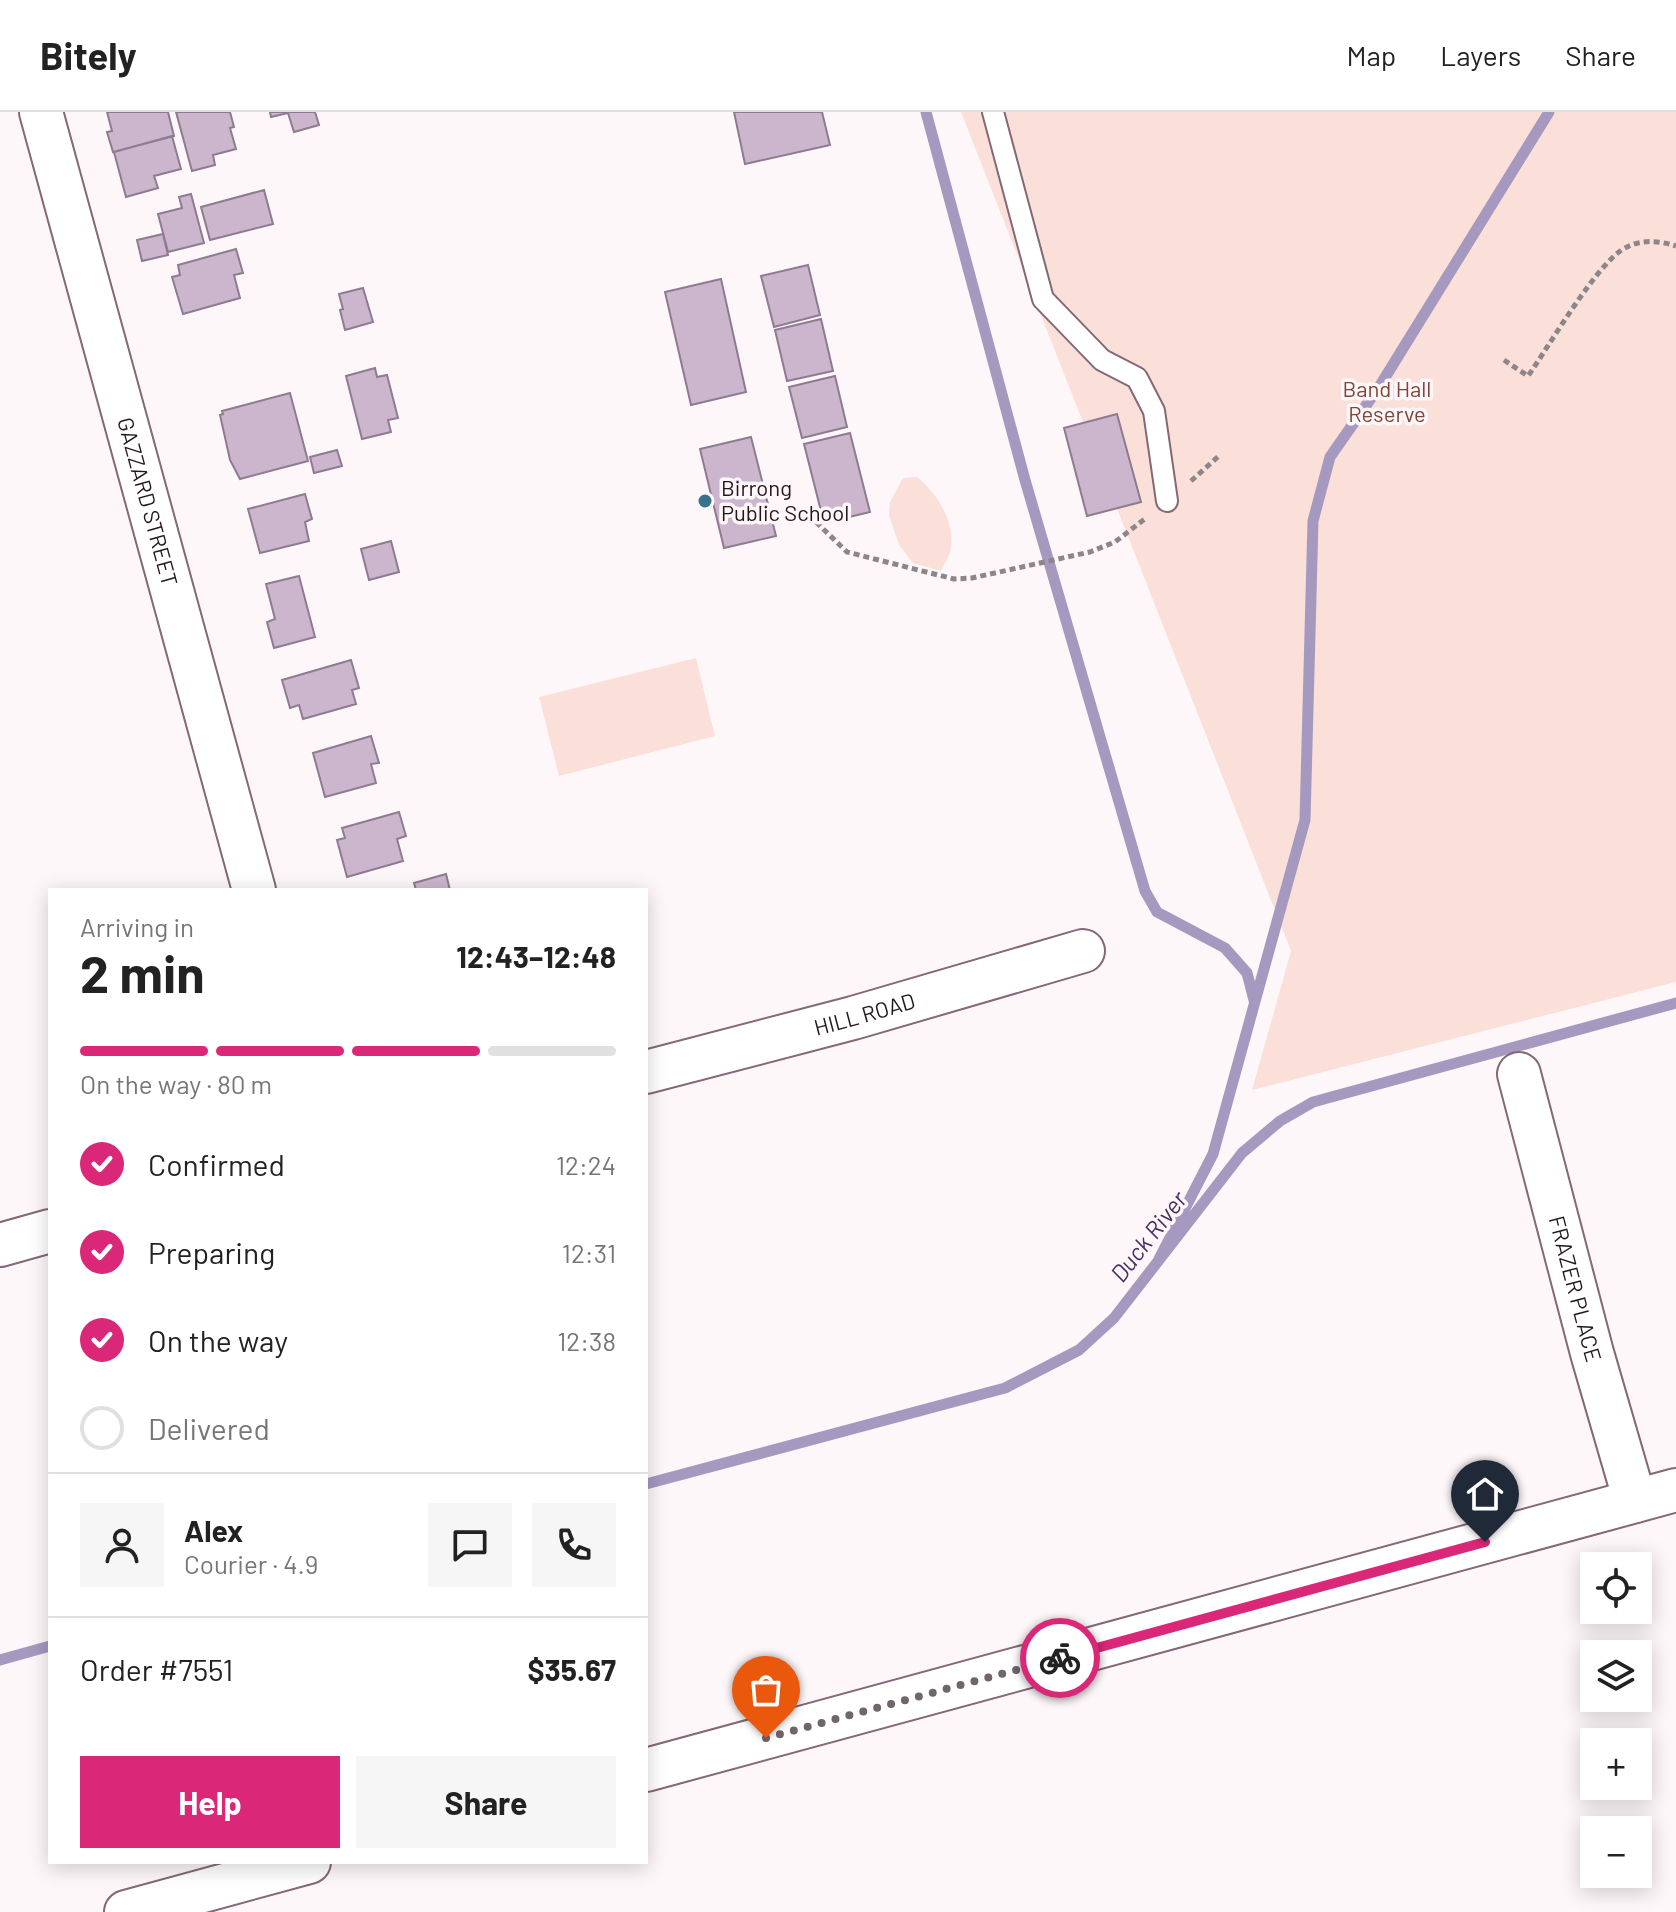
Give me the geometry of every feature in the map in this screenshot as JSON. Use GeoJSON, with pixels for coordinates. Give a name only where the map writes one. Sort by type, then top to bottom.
{"type":"FeatureCollection","features":[{"type":"Feature","properties":{"kind":"street","name":"GAZZARD STREET"},"geometry":{"type":"LineString","coordinates":[[41,112],[253,888]]}},
{"type":"Feature","properties":{"kind":"street","name":"HILL ROAD"},"geometry":{"type":"LineString","coordinates":[[648,1071],[853,1018],[1083,951]]}},
{"type":"Feature","properties":{"kind":"street","name":"FRAZER PLACE"},"geometry":{"type":"LineString","coordinates":[[1519,1074],[1592,1353],[1635,1501]]}},
{"type":"Feature","properties":{"kind":"street"},"geometry":{"type":"LineString","coordinates":[[0,1245],[48,1232]]}},
{"type":"Feature","properties":{"kind":"street"},"geometry":{"type":"LineString","coordinates":[[648,1769],[1676,1490]]}},
{"type":"Feature","properties":{"kind":"street"},"geometry":{"type":"LineString","coordinates":[[126,1912],[302,1864]]}},
{"type":"Feature","properties":{"kind":"lane"},"geometry":{"type":"LineString","coordinates":[[993,112],[1043,299],[1102,360],[1137,378],[1154,411],[1167,501]]}},
{"type":"Feature","properties":{"kind":"path"},"geometry":{"type":"LineString","coordinates":[[1504,360],[1528,376],[1604,263],[1625,247],[1643,242],[1676,246]]}},
{"type":"Feature","properties":{"kind":"path"},"geometry":{"type":"LineString","coordinates":[[816,522],[847,552],[954,579],[1090,552]]}},
{"type":"Feature","properties":{"kind":"green space","name":"Band Hall Reserve"},"geometry":{"type":"Polygon","coordinates":[[[961,112],[1676,112],[1676,982],[1252,1090],[1291,951],[961,112]]]}},
{"type":"Feature","properties":{"kind":"green space"},"geometry":{"type":"Polygon","coordinates":[[[917,477],[939,501],[951,531],[950,553],[941,571],[913,563],[899,545],[889,515],[890,502],[903,478],[917,477]]]}},
{"type":"Feature","properties":{"kind":"green space"},"geometry":{"type":"Polygon","coordinates":[[[696,658],[715,736],[559,776],[539,697],[696,658]]]}},
{"type":"Feature","properties":{"kind":"building"},"geometry":{"type":"Polygon","coordinates":[[[107,112],[168,112],[174,136],[113,152],[107,132],[112,131],[107,112]]]}},
{"type":"Feature","properties":{"kind":"building"},"geometry":{"type":"Polygon","coordinates":[[[176,112],[230,112],[234,127],[230,128],[236,149],[213,155],[215,165],[192,171],[176,112]]]}},
{"type":"Feature","properties":{"kind":"building"},"geometry":{"type":"Polygon","coordinates":[[[270,112],[315,112],[319,125],[294,132],[288,113],[271,117],[270,112]]]}},
{"type":"Feature","properties":{"kind":"building"},"geometry":{"type":"Polygon","coordinates":[[[734,112],[822,112],[830,145],[745,164],[734,112]]]}},
{"type":"Feature","properties":{"kind":"building"},"geometry":{"type":"Polygon","coordinates":[[[172,136],[181,169],[154,176],[158,188],[126,197],[114,152],[172,136]]]}},
{"type":"Feature","properties":{"kind":"building"},"geometry":{"type":"Polygon","coordinates":[[[264,190],[273,224],[210,240],[201,207],[264,190]]]}},
{"type":"Feature","properties":{"kind":"building"},"geometry":{"type":"Polygon","coordinates":[[[191,194],[204,243],[168,252],[158,214],[182,208],[179,197],[191,194]]]}},
{"type":"Feature","properties":{"kind":"building"},"geometry":{"type":"Polygon","coordinates":[[[163,234],[168,255],[142,261],[137,240],[163,234]]]}},
{"type":"Feature","properties":{"kind":"building"},"geometry":{"type":"Polygon","coordinates":[[[236,249],[243,273],[234,275],[240,298],[183,314],[172,277],[180,275],[178,265],[236,249]]]}},
{"type":"Feature","properties":{"kind":"building"},"geometry":{"type":"Polygon","coordinates":[[[808,265],[820,315],[774,327],[761,276],[808,265]]]}},
{"type":"Feature","properties":{"kind":"building"},"geometry":{"type":"Polygon","coordinates":[[[721,279],[746,392],[691,405],[665,292],[721,279]]]}},
{"type":"Feature","properties":{"kind":"building"},"geometry":{"type":"Polygon","coordinates":[[[363,288],[373,322],[345,330],[339,294],[363,288]]]}},
{"type":"Feature","properties":{"kind":"building"},"geometry":{"type":"Polygon","coordinates":[[[821,319],[833,371],[787,381],[775,330],[821,319]]]}},
{"type":"Feature","properties":{"kind":"building"},"geometry":{"type":"Polygon","coordinates":[[[375,368],[377,377],[387,375],[398,418],[388,420],[391,432],[362,439],[346,376],[375,368]]]}},
{"type":"Feature","properties":{"kind":"building"},"geometry":{"type":"Polygon","coordinates":[[[835,376],[847,427],[802,438],[789,387],[835,376]]]}},
{"type":"Feature","properties":{"kind":"building"},"geometry":{"type":"Polygon","coordinates":[[[290,393],[308,461],[240,479],[230,460],[220,415],[222,411],[290,393]]]}},
{"type":"Feature","properties":{"kind":"building"},"geometry":{"type":"Polygon","coordinates":[[[1117,414],[1141,502],[1087,516],[1064,428],[1117,414]]]}},
{"type":"Feature","properties":{"kind":"building"},"geometry":{"type":"Polygon","coordinates":[[[850,433],[870,512],[824,523],[804,444],[850,433]]]}},
{"type":"Feature","properties":{"kind":"building"},"geometry":{"type":"Polygon","coordinates":[[[751,437],[776,536],[724,548],[700,449],[751,437]]]}},
{"type":"Feature","properties":{"kind":"building"},"geometry":{"type":"Polygon","coordinates":[[[337,450],[342,466],[314,473],[310,457],[337,450]]]}},
{"type":"Feature","properties":{"kind":"building"},"geometry":{"type":"Polygon","coordinates":[[[305,494],[312,519],[305,522],[309,541],[260,553],[248,509],[305,494]]]}},
{"type":"Feature","properties":{"kind":"building"},"geometry":{"type":"Polygon","coordinates":[[[391,541],[399,572],[369,580],[361,549],[391,541]]]}},
{"type":"Feature","properties":{"kind":"building"},"geometry":{"type":"Polygon","coordinates":[[[299,576],[315,637],[274,648],[267,622],[275,619],[266,584],[299,576]]]}},
{"type":"Feature","properties":{"kind":"building"},"geometry":{"type":"Polygon","coordinates":[[[351,660],[359,688],[352,690],[356,704],[303,719],[299,705],[290,708],[282,680],[351,660]]]}},
{"type":"Feature","properties":{"kind":"building"},"geometry":{"type":"Polygon","coordinates":[[[371,736],[379,763],[371,764],[376,783],[325,797],[313,753],[371,736]]]}},
{"type":"Feature","properties":{"kind":"building"},"geometry":{"type":"Polygon","coordinates":[[[399,812],[406,836],[397,839],[403,861],[347,877],[337,840],[345,838],[342,828],[399,812]]]}},
{"type":"Feature","properties":{"kind":"building"},"geometry":{"type":"Polygon","coordinates":[[[446,874],[450,888],[415,888],[414,883],[446,874]]]}},
{"type":"Feature","properties":{"kind":"waterway"},"geometry":{"type":"LineString","coordinates":[[926,112],[1025,480],[1145,891],[1157,912],[1225,948],[1247,973],[1254,1000]]}},
{"type":"Feature","properties":{"kind":"waterway"},"geometry":{"type":"LineString","coordinates":[[1159,1259],[1213,1154],[1305,820],[1313,521],[1330,457],[1381,384],[1549,112]]}},
{"type":"Feature","properties":{"kind":"waterway","name":"Duck River"},"geometry":{"type":"LineString","coordinates":[[648,1483],[1005,1388],[1079,1350],[1114,1318],[1242,1153],[1280,1121],[1313,1102],[1676,1003]]}},
{"type":"Feature","properties":{"kind":"waterway","name":"Duck River"},"geometry":{"type":"LineString","coordinates":[[0,1660],[48,1647]]}},
{"type":"Feature","properties":{"kind":"way so far"},"geometry":{"type":"LineString","coordinates":[[766,1738],[1060,1658]]}},
{"type":"Feature","properties":{"kind":"place","name":"Birrong Public School"},"geometry":{"type":"Point","coordinates":[705,501]}},
{"type":"Feature","properties":{"kind":"route"},"geometry":{"type":"LineString","coordinates":[[1060,1658],[1485,1542]]}}]}
